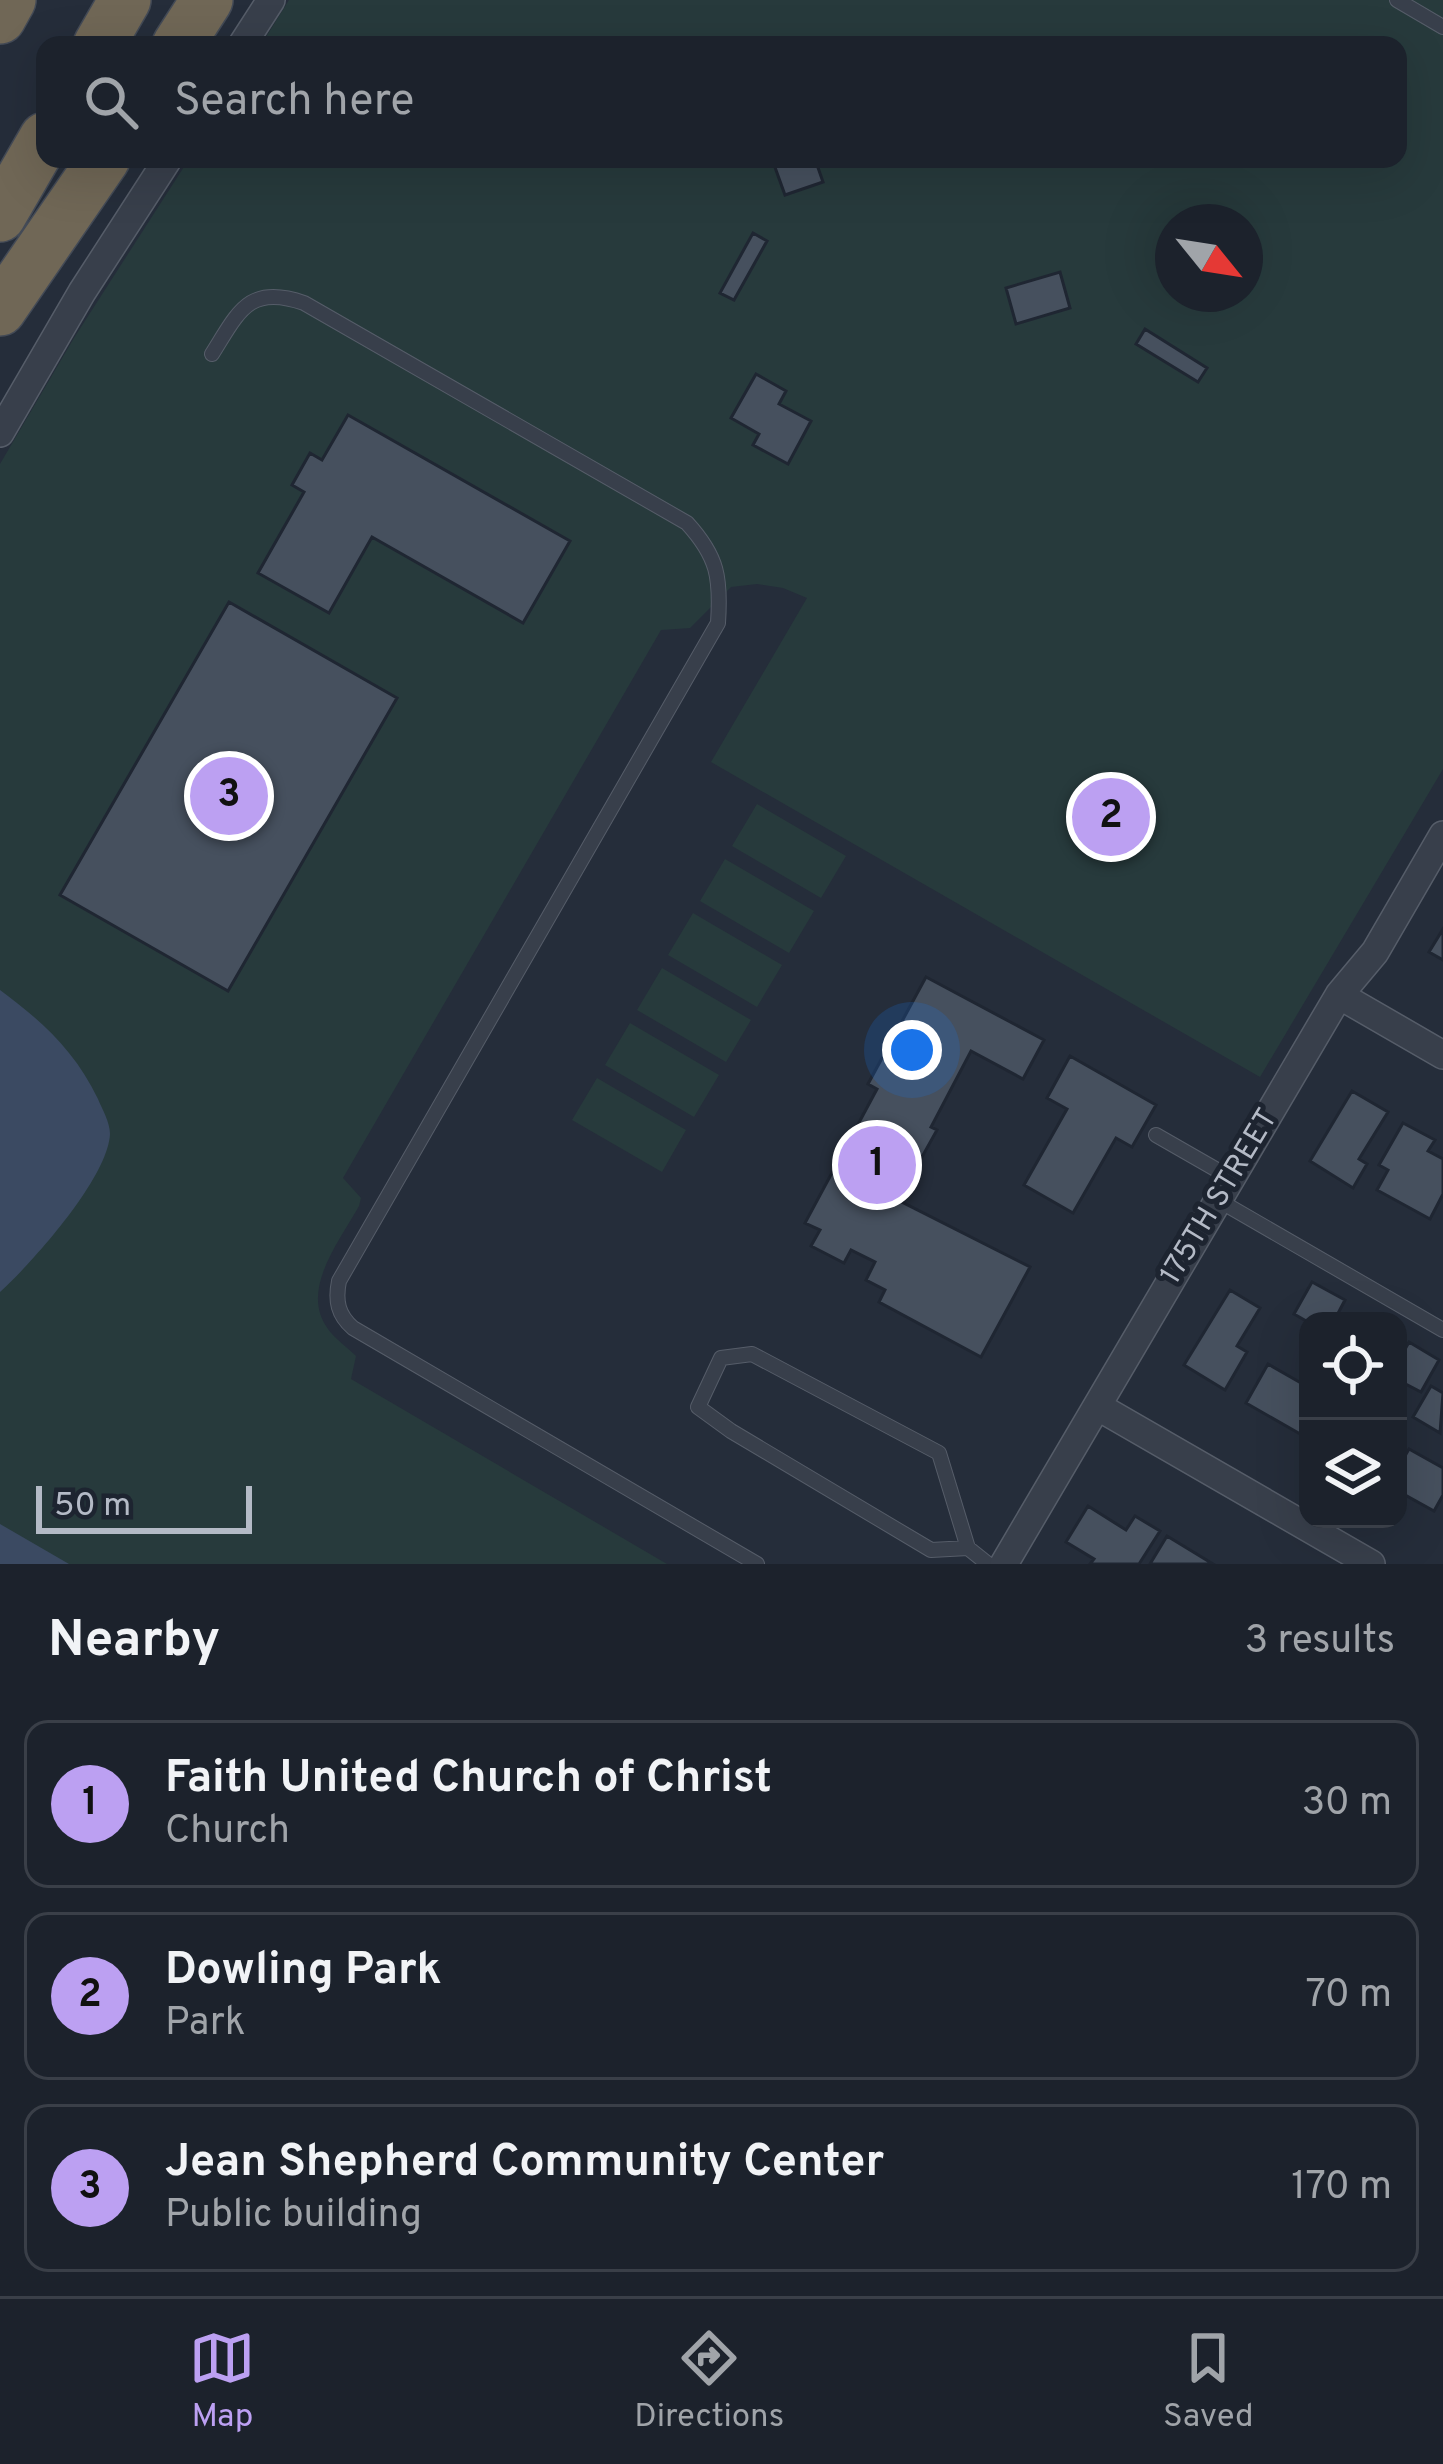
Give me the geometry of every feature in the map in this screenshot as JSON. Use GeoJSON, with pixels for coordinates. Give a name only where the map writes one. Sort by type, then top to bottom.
{"type":"FeatureCollection","features":[{"type":"Feature","properties":{"kind":"highway"},"geometry":{"type":"LineString","coordinates":[[0,17],[10,0]]}},
{"type":"Feature","properties":{"kind":"highway"},"geometry":{"type":"LineString","coordinates":[[104,36],[125,0]]}},
{"type":"Feature","properties":{"kind":"highway"},"geometry":{"type":"LineString","coordinates":[[184,36],[207,0]]}},
{"type":"Feature","properties":{"kind":"highway"},"geometry":{"type":"LineString","coordinates":[[0,216],[36,154]]}},
{"type":"Feature","properties":{"kind":"highway"},"geometry":{"type":"LineString","coordinates":[[0,310],[98,168]]}},
{"type":"Feature","properties":{"kind":"street"},"geometry":{"type":"LineString","coordinates":[[248,36],[271,0]]}},
{"type":"Feature","properties":{"kind":"street"},"geometry":{"type":"LineString","coordinates":[[0,433],[82,292],[162,168]]}},
{"type":"Feature","properties":{"kind":"street","name":"175TH STREET"},"geometry":{"type":"LineString","coordinates":[[1004,1564],[1339,995],[1375,952],[1443,836]]}},
{"type":"Feature","properties":{"kind":"street"},"geometry":{"type":"LineString","coordinates":[[1339,995],[1443,1055]]}},
{"type":"Feature","properties":{"kind":"street"},"geometry":{"type":"LineString","coordinates":[[1097,1406],[1371,1564]]}},
{"type":"Feature","properties":{"kind":"lane"},"geometry":{"type":"LineString","coordinates":[[1396,0],[1443,27]]}},
{"type":"Feature","properties":{"kind":"lane"},"geometry":{"type":"LineString","coordinates":[[212,354],[252,299],[278,294],[304,302],[687,523],[706,544],[718,571],[718,623],[336,1294],[344,1320],[353,1328],[757,1564]]}},
{"type":"Feature","properties":{"kind":"lane"},"geometry":{"type":"LineString","coordinates":[[1156,1135],[1225,1190],[1443,1330]]}},
{"type":"Feature","properties":{"kind":"lane"},"geometry":{"type":"LineString","coordinates":[[968,1548],[931,1550],[730,1431],[698,1407],[721,1358],[752,1354],[939,1453],[968,1548],[988,1564]]}},
{"type":"Feature","properties":{"kind":"shaded area"},"geometry":{"type":"Polygon","coordinates":[[[289,0],[1443,0],[1443,769],[1260,1077],[711,762],[807,598],[757,584],[731,587],[690,628],[661,630],[343,1178],[361,1198],[326,1266],[318,1298],[328,1329],[356,1356],[351,1379],[667,1564],[0,1564],[0,464],[183,168],[1407,168],[1407,36],[267,36],[289,0]]]}},
{"type":"Feature","properties":{"kind":"shaded area"},"geometry":{"type":"Polygon","coordinates":[[[757,804],[846,856],[821,898],[732,846],[757,804]]]}},
{"type":"Feature","properties":{"kind":"shaded area"},"geometry":{"type":"Polygon","coordinates":[[[725,859],[814,911],[789,953],[700,901],[725,859]]]}},
{"type":"Feature","properties":{"kind":"shaded area"},"geometry":{"type":"Polygon","coordinates":[[[693,913],[782,965],[757,1007],[668,955],[693,913]]]}},
{"type":"Feature","properties":{"kind":"shaded area"},"geometry":{"type":"Polygon","coordinates":[[[662,968],[751,1020],[726,1062],[637,1010],[662,968]]]}},
{"type":"Feature","properties":{"kind":"shaded area"},"geometry":{"type":"Polygon","coordinates":[[[630,1023],[719,1075],[694,1117],[605,1065],[630,1023]]]}},
{"type":"Feature","properties":{"kind":"shaded area"},"geometry":{"type":"Polygon","coordinates":[[[597,1078],[686,1130],[662,1172],[572,1120],[597,1078]]]}},
{"type":"Feature","properties":{"kind":"water"},"geometry":{"type":"Polygon","coordinates":[[[0,990],[68,1052],[98,1099],[110,1134],[83,1196],[0,1292],[0,990]]]}},
{"type":"Feature","properties":{"kind":"water"},"geometry":{"type":"Polygon","coordinates":[[[0,1524],[69,1564],[0,1564],[0,1524]]]}},
{"type":"Feature","properties":{"kind":"building"},"geometry":{"type":"Polygon","coordinates":[[[775,168],[818,168],[823,182],[785,195],[775,168]]]}},
{"type":"Feature","properties":{"kind":"building"},"geometry":{"type":"Polygon","coordinates":[[[753,233],[767,241],[734,300],[720,293],[753,233]]]}},
{"type":"Feature","properties":{"kind":"building"},"geometry":{"type":"Polygon","coordinates":[[[1060,272],[1070,308],[1016,324],[1006,288],[1060,272]]]}},
{"type":"Feature","properties":{"kind":"building"},"geometry":{"type":"Polygon","coordinates":[[[1145,329],[1207,368],[1198,382],[1136,344],[1145,329]]]}},
{"type":"Feature","properties":{"kind":"building"},"geometry":{"type":"Polygon","coordinates":[[[756,374],[786,391],[779,404],[811,421],[788,464],[753,445],[759,434],[731,418],[756,374]]]}},
{"type":"Feature","properties":{"kind":"building"},"geometry":{"type":"Polygon","coordinates":[[[348,415],[570,541],[523,623],[372,537],[329,613],[258,573],[304,492],[292,485],[310,453],[322,460],[348,415]]]}},
{"type":"Feature","properties":{"kind":"building"},"geometry":{"type":"Polygon","coordinates":[[[229,602],[397,698],[228,991],[60,895],[229,602]]]}},
{"type":"Feature","properties":{"kind":"building"},"geometry":{"type":"Polygon","coordinates":[[[1443,929],[1443,960],[1429,952],[1443,929]]]}},
{"type":"Feature","properties":{"kind":"building"},"geometry":{"type":"Polygon","coordinates":[[[926,977],[1044,1040],[1023,1079],[971,1051],[931,1127],[937,1130],[898,1200],[1030,1267],[981,1357],[879,1302],[885,1290],[866,1280],[875,1262],[851,1250],[844,1263],[811,1246],[820,1230],[805,1223],[877,1089],[868,1084],[926,977]]]}},
{"type":"Feature","properties":{"kind":"building"},"geometry":{"type":"Polygon","coordinates":[[[1070,1056],[1156,1105],[1132,1147],[1116,1138],[1073,1213],[1024,1185],[1067,1109],[1047,1098],[1070,1056]]]}},
{"type":"Feature","properties":{"kind":"building"},"geometry":{"type":"Polygon","coordinates":[[[1352,1091],[1388,1112],[1359,1159],[1367,1164],[1353,1188],[1310,1161],[1352,1091]]]}},
{"type":"Feature","properties":{"kind":"building"},"geometry":{"type":"Polygon","coordinates":[[[1403,1123],[1435,1140],[1428,1151],[1443,1159],[1443,1194],[1430,1219],[1377,1190],[1388,1170],[1379,1165],[1403,1123]]]}},
{"type":"Feature","properties":{"kind":"building"},"geometry":{"type":"Polygon","coordinates":[[[1312,1282],[1345,1300],[1339,1312],[1294,1314],[1312,1282]]]}},
{"type":"Feature","properties":{"kind":"building"},"geometry":{"type":"Polygon","coordinates":[[[1230,1290],[1260,1308],[1237,1346],[1247,1352],[1225,1390],[1184,1365],[1230,1290]]]}},
{"type":"Feature","properties":{"kind":"building"},"geometry":{"type":"Polygon","coordinates":[[[1409,1342],[1439,1360],[1421,1392],[1407,1385],[1409,1342]]]}},
{"type":"Feature","properties":{"kind":"building"},"geometry":{"type":"Polygon","coordinates":[[[1268,1364],[1299,1382],[1299,1433],[1246,1403],[1268,1364]]]}},
{"type":"Feature","properties":{"kind":"building"},"geometry":{"type":"Polygon","coordinates":[[[1431,1386],[1443,1393],[1440,1433],[1413,1417],[1431,1386]]]}},
{"type":"Feature","properties":{"kind":"building"},"geometry":{"type":"Polygon","coordinates":[[[1409,1449],[1443,1468],[1443,1495],[1434,1511],[1407,1496],[1409,1449]]]}},
{"type":"Feature","properties":{"kind":"building"},"geometry":{"type":"Polygon","coordinates":[[[1088,1506],[1126,1530],[1135,1516],[1160,1531],[1139,1564],[1090,1564],[1094,1559],[1066,1542],[1088,1506]]]}},
{"type":"Feature","properties":{"kind":"building"},"geometry":{"type":"Polygon","coordinates":[[[1167,1536],[1213,1564],[1150,1564],[1167,1536]]]}},
{"type":"Feature","properties":{"kind":"place","name":"Jean Shepherd Community Center"},"geometry":{"type":"Point","coordinates":[229,796]}},
{"type":"Feature","properties":{"kind":"place","name":"Dowling Park"},"geometry":{"type":"Point","coordinates":[1111,817]}},
{"type":"Feature","properties":{"kind":"place","name":"Faith United Church of Christ"},"geometry":{"type":"Point","coordinates":[877,1165]}}]}
